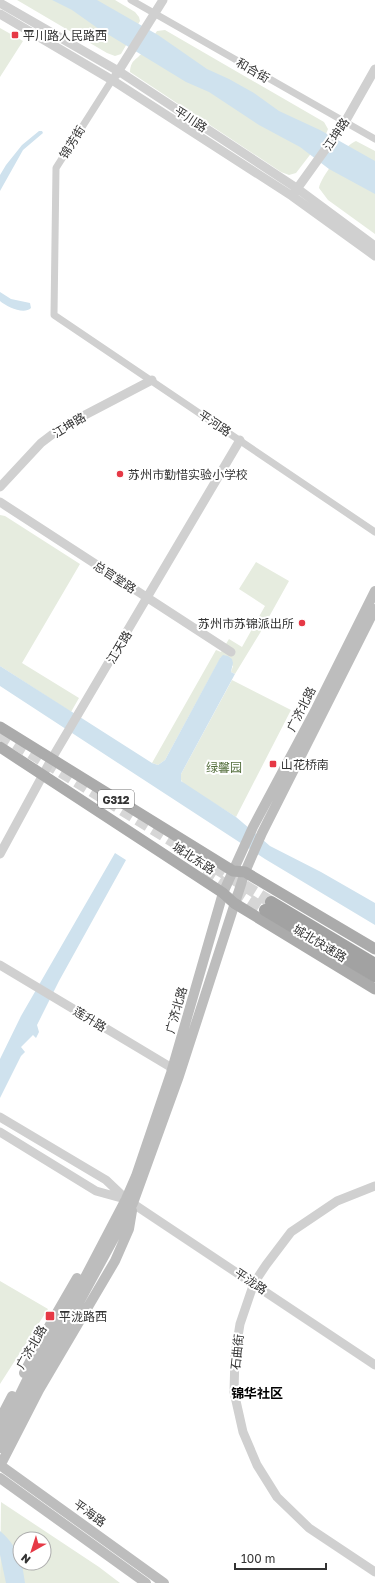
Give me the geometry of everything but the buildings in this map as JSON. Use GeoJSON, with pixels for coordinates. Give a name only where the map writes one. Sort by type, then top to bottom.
{"type":"FeatureCollection","features":[{"type":"Feature","properties":{"kind":"highway","name":"城北快速路"},"geometry":{"type":"LineString","coordinates":[[375,964],[268,906],[375,976]]}},
{"type":"Feature","properties":{"kind":"main road","name":"广济北路"},"geometry":{"type":"LineString","coordinates":[[177,1069],[223,893],[254,827],[316,709],[375,591]]}},
{"type":"Feature","properties":{"kind":"main road","name":"广济北路"},"geometry":{"type":"LineString","coordinates":[[0,1448],[130,1201],[245,872],[262,833],[375,608]]}},
{"type":"Feature","properties":{"kind":"main road","name":"城北东路"},"geometry":{"type":"LineString","coordinates":[[0,727],[51,760],[233,871],[245,872],[375,949]]}},
{"type":"Feature","properties":{"kind":"main road","name":"城北东路"},"geometry":{"type":"LineString","coordinates":[[0,747],[223,893],[234,903],[375,989]]}},
{"type":"Feature","properties":{"kind":"main road"},"geometry":{"type":"LineString","coordinates":[[0,1419],[40,1342],[108,1220],[130,1201]]}},
{"type":"Feature","properties":{"kind":"main road"},"geometry":{"type":"LineString","coordinates":[[0,1465],[39,1390],[115,1260],[130,1229],[130,1201]]}},
{"type":"Feature","properties":{"kind":"main road","name":"广济北路"},"geometry":{"type":"LineString","coordinates":[[0,1435],[27,1380],[72,1309]]}},
{"type":"Feature","properties":{"kind":"main road","name":"平海路"},"geometry":{"type":"LineString","coordinates":[[0,1465],[164,1583]]}},
{"type":"Feature","properties":{"kind":"main road","name":"平海路"},"geometry":{"type":"LineString","coordinates":[[0,1478],[146,1583]]}},
{"type":"Feature","properties":{"kind":"street","name":"和合街"},"geometry":{"type":"LineString","coordinates":[[131,0],[375,139]]}},
{"type":"Feature","properties":{"kind":"street","name":"锦芳街"},"geometry":{"type":"LineString","coordinates":[[54,315],[56,168],[112,80],[120,72],[163,0]]}},
{"type":"Feature","properties":{"kind":"street","name":"平川路"},"geometry":{"type":"LineString","coordinates":[[0,3],[120,72],[295,193],[375,246]]}},
{"type":"Feature","properties":{"kind":"street","name":"平川路"},"geometry":{"type":"LineString","coordinates":[[0,14],[112,80],[295,193],[375,256]]}},
{"type":"Feature","properties":{"kind":"street","name":"江坤路"},"geometry":{"type":"LineString","coordinates":[[295,193],[338,133],[375,69]]}},
{"type":"Feature","properties":{"kind":"street","name":"平河路"},"geometry":{"type":"LineString","coordinates":[[54,315],[375,532]]}},
{"type":"Feature","properties":{"kind":"street","name":"江坤路"},"geometry":{"type":"LineString","coordinates":[[0,487],[40,443],[62,427],[152,380]]}},
{"type":"Feature","properties":{"kind":"street","name":"江天路"},"geometry":{"type":"LineString","coordinates":[[0,854],[51,760],[240,440]]}},
{"type":"Feature","properties":{"kind":"street","name":"总官堂路"},"geometry":{"type":"LineString","coordinates":[[0,502],[231,652]]}},
{"type":"Feature","properties":{"kind":"street","name":"莲升路"},"geometry":{"type":"LineString","coordinates":[[0,965],[177,1069]]}},
{"type":"Feature","properties":{"kind":"street","name":"平泷路"},"geometry":{"type":"LineString","coordinates":[[0,1117],[106,1180],[130,1201],[375,1364]]}},
{"type":"Feature","properties":{"kind":"street","name":"平泷路"},"geometry":{"type":"LineString","coordinates":[[0,1132],[96,1191],[130,1201]]}},
{"type":"Feature","properties":{"kind":"street","name":"石曲街"},"geometry":{"type":"LineString","coordinates":[[375,1186],[337,1201],[291,1232],[266,1265],[254,1283],[240,1324],[236,1347],[234,1392],[243,1432],[257,1465],[277,1497],[309,1528],[375,1572]]}},
{"type":"Feature","properties":{"kind":"green space"},"geometry":{"type":"Polygon","coordinates":[[[17,0],[115,0],[135,12],[140,21],[121,54],[115,56],[107,53],[17,0]]]}},
{"type":"Feature","properties":{"kind":"green space"},"geometry":{"type":"Polygon","coordinates":[[[0,28],[23,41],[0,77],[0,28]]]}},
{"type":"Feature","properties":{"kind":"green space"},"geometry":{"type":"Polygon","coordinates":[[[165,30],[324,122],[328,129],[326,134],[296,173],[289,175],[281,172],[130,72],[132,63],[144,51],[157,31],[165,30]]]}},
{"type":"Feature","properties":{"kind":"green space"},"geometry":{"type":"Polygon","coordinates":[[[356,141],[375,151],[375,234],[328,200],[319,188],[320,183],[334,162],[346,148],[356,141]]]}},
{"type":"Feature","properties":{"kind":"green space"},"geometry":{"type":"Polygon","coordinates":[[[0,515],[5,516],[80,564],[22,663],[79,698],[71,712],[0,666],[0,515]]]}},
{"type":"Feature","properties":{"kind":"green space"},"geometry":{"type":"Polygon","coordinates":[[[256,562],[289,581],[235,674],[231,672],[233,666],[221,657],[165,760],[158,765],[152,763],[216,650],[221,652],[229,639],[242,647],[265,606],[239,589],[256,562]]]}},
{"type":"Feature","properties":{"kind":"green space","name":"绿馨园"},"geometry":{"type":"Polygon","coordinates":[[[232,680],[291,710],[236,817],[185,785],[180,779],[181,774],[232,680]]]}},
{"type":"Feature","properties":{"kind":"green space"},"geometry":{"type":"Polygon","coordinates":[[[0,1281],[48,1309],[0,1384],[0,1281]]]}},
{"type":"Feature","properties":{"kind":"green space"},"geometry":{"type":"Polygon","coordinates":[[[1,1502],[45,1531],[12,1531],[12,1571],[52,1571],[52,1536],[120,1583],[0,1583],[1,1502]]]}},
{"type":"Feature","properties":{"kind":"water"},"geometry":{"type":"Polygon","coordinates":[[[52,0],[97,0],[158,35],[207,69],[254,93],[279,111],[320,130],[375,161],[375,194],[329,169],[300,147],[259,125],[209,92],[186,82],[96,27],[72,10],[52,0]]]}},
{"type":"Feature","properties":{"kind":"water"},"geometry":{"type":"Polygon","coordinates":[[[39,131],[42,131],[43,133],[23,150],[0,191],[0,175],[6,165],[22,145],[39,131]]]}},
{"type":"Feature","properties":{"kind":"water"},"geometry":{"type":"Polygon","coordinates":[[[0,292],[11,299],[30,303],[31,308],[24,311],[7,306],[0,301],[0,292]]]}},
{"type":"Feature","properties":{"kind":"water"},"geometry":{"type":"Polygon","coordinates":[[[223,655],[232,659],[233,663],[231,672],[235,674],[181,774],[181,781],[236,817],[270,846],[321,872],[375,903],[375,925],[265,859],[0,686],[0,666],[152,763],[158,765],[165,760],[223,655]]]}},
{"type":"Feature","properties":{"kind":"water"},"geometry":{"type":"Polygon","coordinates":[[[115,853],[126,860],[59,981],[37,1025],[39,1032],[36,1038],[33,1035],[21,1047],[25,1052],[21,1056],[0,1098],[0,1059],[21,1016],[115,853]]]}},
{"type":"Feature","properties":{"kind":"water"},"geometry":{"type":"Polygon","coordinates":[[[0,1531],[12,1544],[12,1571],[23,1571],[25,1583],[6,1583],[0,1555],[0,1531]]]}},
{"type":"Feature","properties":{"kind":"tunnel"},"geometry":{"type":"LineString","coordinates":[[0,734],[271,902]]}},
{"type":"Feature","properties":{"kind":"tunnel"},"geometry":{"type":"LineString","coordinates":[[204,871],[265,910]]}},
{"type":"Feature","properties":{"kind":"place","name":"平川路人民路西"},"geometry":{"type":"Point","coordinates":[15,35]}},
{"type":"Feature","properties":{"kind":"place","name":"苏州市勤惜实验小学校"},"geometry":{"type":"Point","coordinates":[120,474]}},
{"type":"Feature","properties":{"kind":"place","name":"苏州市苏锦派出所"},"geometry":{"type":"Point","coordinates":[302,623]}},
{"type":"Feature","properties":{"kind":"place","name":"山花桥南"},"geometry":{"type":"Point","coordinates":[273,764]}},
{"type":"Feature","properties":{"kind":"place","name":"平泷路西"},"geometry":{"type":"Point","coordinates":[50,1316]}},
{"type":"Feature","properties":{"kind":"district","name":"锦华社区"},"geometry":{"type":"Point","coordinates":[257,1393]}}]}
